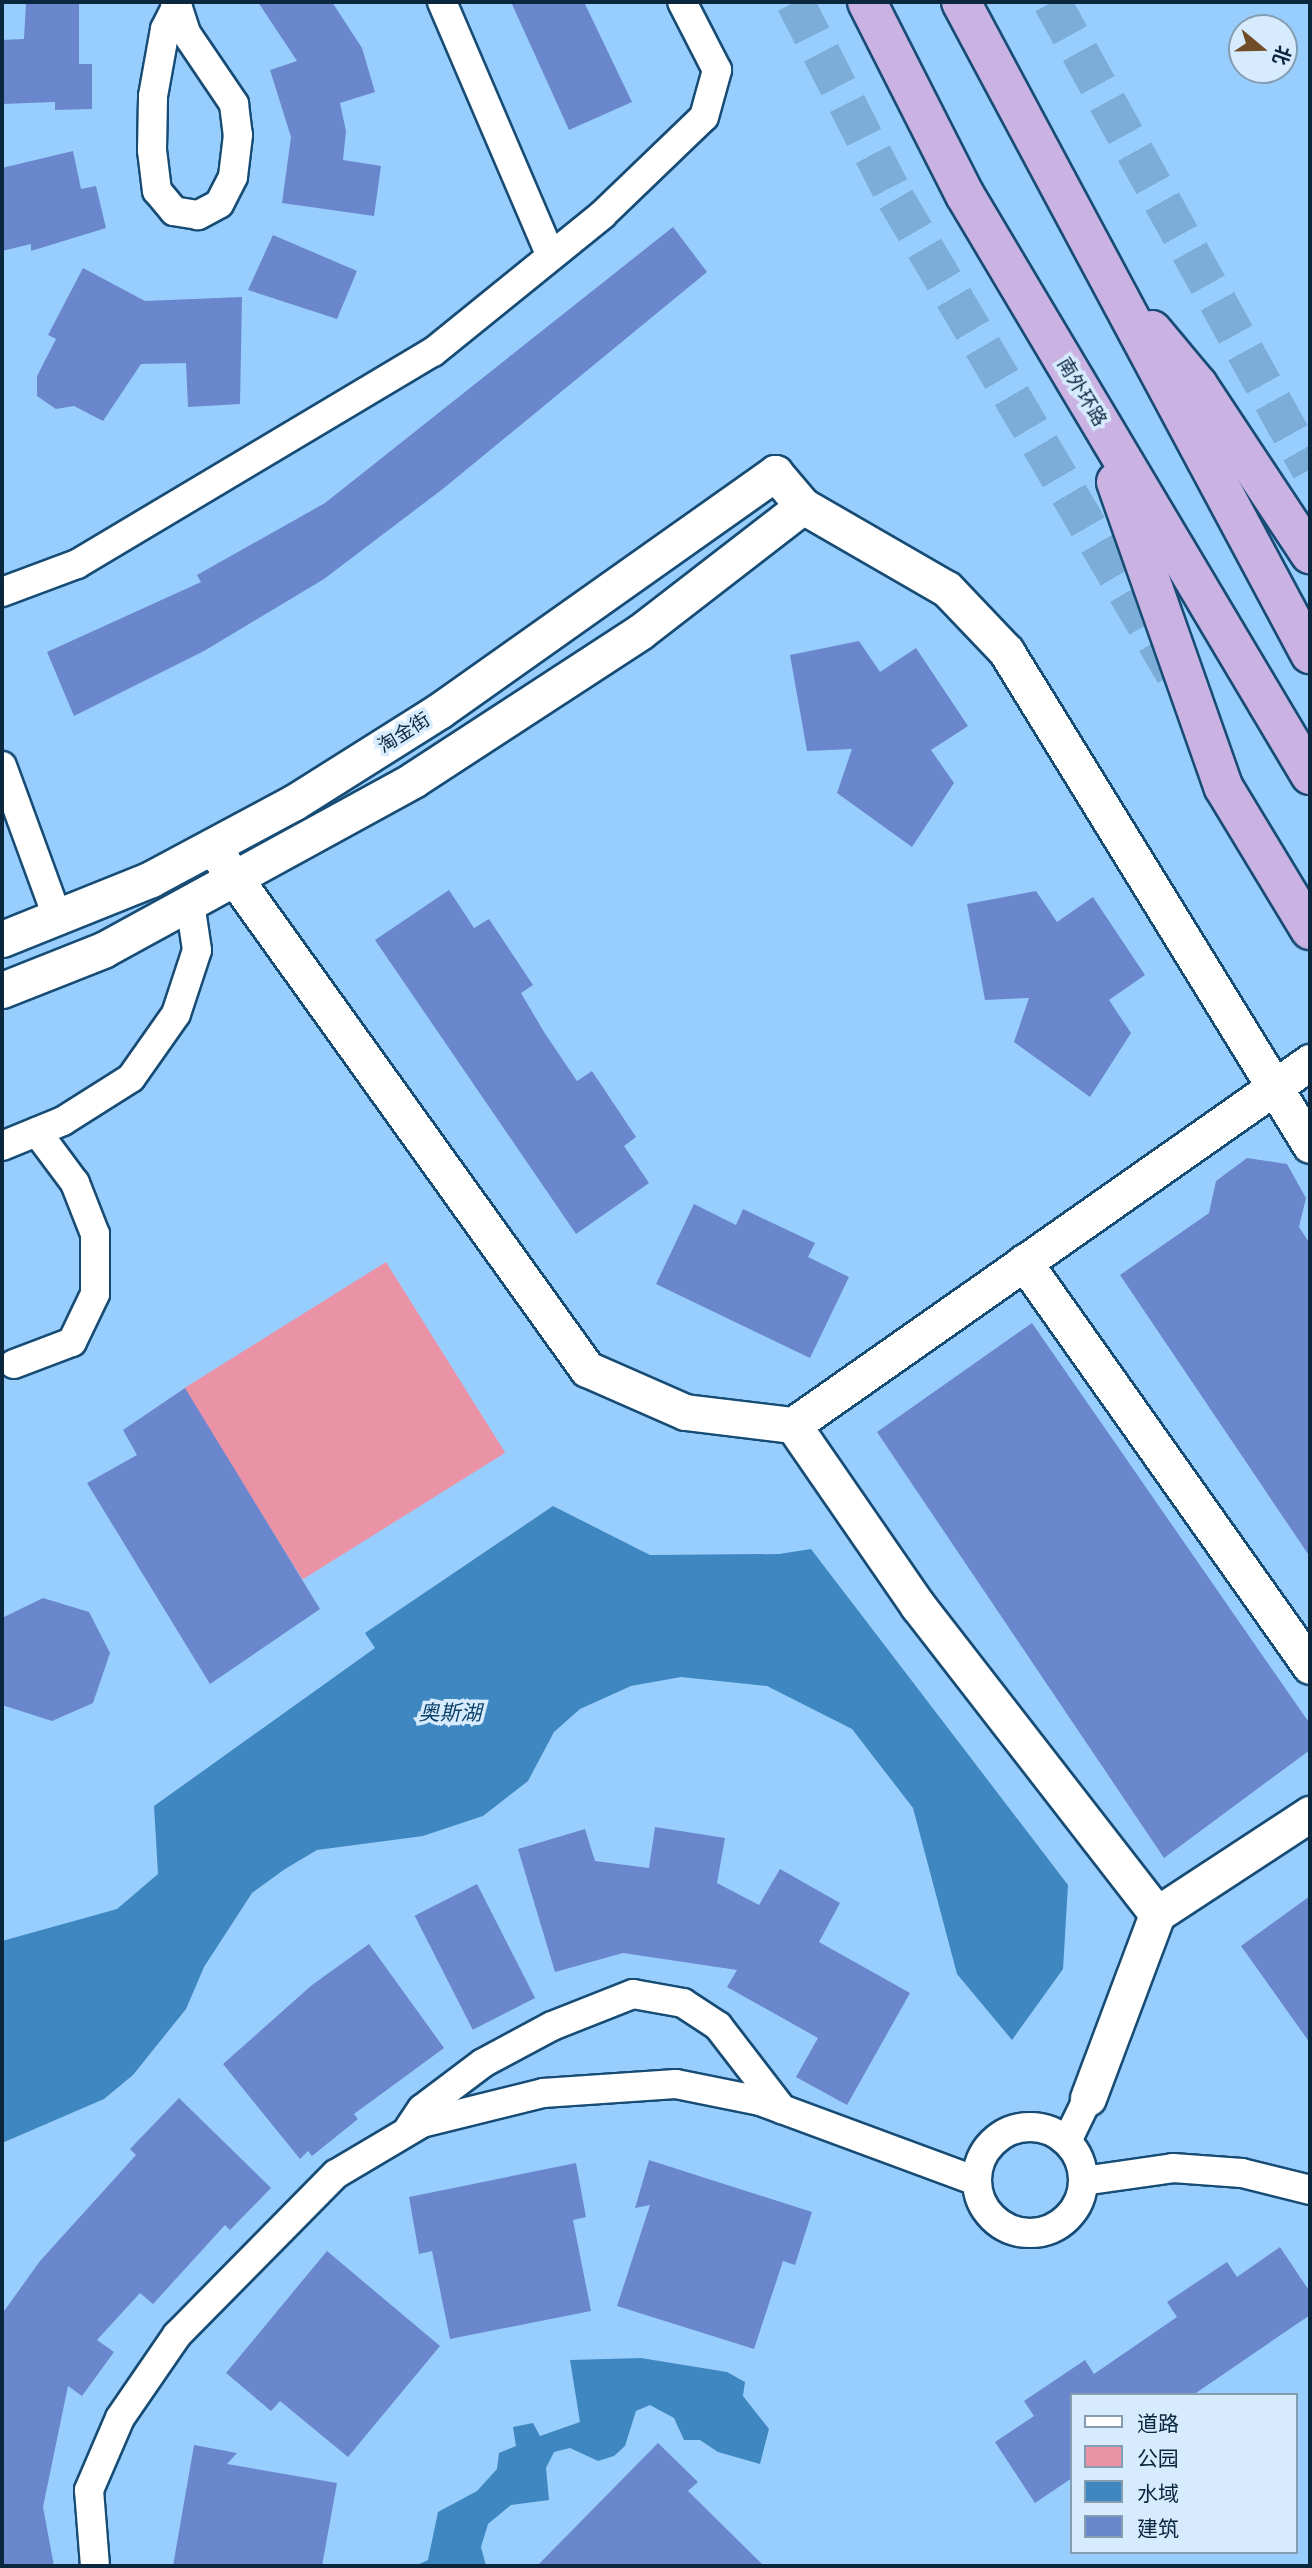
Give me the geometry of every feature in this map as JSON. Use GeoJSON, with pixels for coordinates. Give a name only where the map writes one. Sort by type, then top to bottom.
{"type":"FeatureCollection","features":[{"type":"Feature","properties":{"kind":"highway","name":"南外环路"},"geometry":{"type":"LineString","coordinates":[[867,2],[965,195],[1310,775]]}},
{"type":"Feature","properties":{"kind":"highway"},"geometry":{"type":"LineString","coordinates":[[961,2],[1096,262],[1310,654]]}},
{"type":"Feature","properties":{"kind":"highway"},"geometry":{"type":"LineString","coordinates":[[1096,262],[1198,385],[1310,554]]}},
{"type":"Feature","properties":{"kind":"highway"},"geometry":{"type":"LineString","coordinates":[[1087,401],[1224,788],[1310,930]]}},
{"type":"Feature","properties":{"kind":"street"},"geometry":{"type":"LineString","coordinates":[[442,2],[551,256]]}},
{"type":"Feature","properties":{"kind":"street"},"geometry":{"type":"LineString","coordinates":[[2,592],[77,564],[221,483],[433,352],[551,256],[704,117],[717,70],[682,2]]}},
{"type":"Feature","properties":{"kind":"street"},"geometry":{"type":"LineString","coordinates":[[176,3],[186,33],[234,104],[238,135],[233,177],[219,204],[198,215],[174,212],[157,191],[152,150],[153,96],[165,29],[176,3]]}},
{"type":"Feature","properties":{"kind":"street","name":"淘金街"},"geometry":{"type":"LineString","coordinates":[[2,939],[58,919],[215,849],[439,711],[775,473],[803,506]]}},
{"type":"Feature","properties":{"kind":"street"},"geometry":{"type":"LineString","coordinates":[[2,989],[103,950],[413,779],[640,632],[803,506],[947,589],[1006,651],[1310,1145]]}},
{"type":"Feature","properties":{"kind":"street"},"geometry":{"type":"LineString","coordinates":[[2,766],[58,919]]}},
{"type":"Feature","properties":{"kind":"street"},"geometry":{"type":"LineString","coordinates":[[215,849],[587,1369],[685,1412],[793,1426],[1272,1086],[1310,1062]]}},
{"type":"Feature","properties":{"kind":"street"},"geometry":{"type":"LineString","coordinates":[[2,1146],[37,1132],[131,1078],[176,1014],[197,950],[190,903]]}},
{"type":"Feature","properties":{"kind":"street"},"geometry":{"type":"LineString","coordinates":[[14,1364],[72,1342],[95,1294],[95,1234],[75,1183],[37,1132]]}},
{"type":"Feature","properties":{"kind":"street"},"geometry":{"type":"LineString","coordinates":[[1024,1262],[1310,1666]]}},
{"type":"Feature","properties":{"kind":"street"},"geometry":{"type":"LineString","coordinates":[[793,1426],[918,1606],[1157,1914]]}},
{"type":"Feature","properties":{"kind":"street"},"geometry":{"type":"LineString","coordinates":[[1067,2141],[1088,2098],[1157,1914],[1310,1814]]}},
{"type":"Feature","properties":{"kind":"street"},"geometry":{"type":"LineString","coordinates":[[404,2134],[422,2109],[483,2063],[552,2025],[633,1994],[683,2003],[718,2026],[782,2109]]}},
{"type":"Feature","properties":{"kind":"street"},"geometry":{"type":"LineString","coordinates":[[95,2566],[89,2490],[120,2418],[177,2335],[336,2174],[422,2123],[543,2093],[676,2084],[782,2109],[976,2180]]}},
{"type":"Feature","properties":{"kind":"street"},"geometry":{"type":"LineString","coordinates":[[1035,2127],[1067,2141],[1083,2181],[1065,2221],[1023,2233],[1002,2226],[985,2210],[976,2180],[987,2147],[1001,2135],[1035,2127]]}},
{"type":"Feature","properties":{"kind":"street"},"geometry":{"type":"LineString","coordinates":[[1083,2181],[1173,2168],[1242,2172],[1310,2190]]}},
{"type":"Feature","properties":{"kind":"green space"},"geometry":{"type":"Polygon","coordinates":[[[386,1262],[505,1453],[303,1579],[183,1389],[386,1262]]]}},
{"type":"Feature","properties":{"kind":"water","name":"奥斯湖"},"geometry":{"type":"Polygon","coordinates":[[[553,1506],[650,1555],[779,1554],[811,1549],[1068,1885],[1063,1969],[1012,2040],[957,1974],[913,1808],[852,1729],[767,1686],[681,1677],[631,1686],[580,1709],[554,1732],[528,1781],[483,1816],[423,1836],[317,1850],[285,1869],[252,1893],[204,1967],[186,2009],[133,2075],[104,2099],[2,2143],[2,1941],[117,1909],[158,1874],[154,1806],[375,1648],[365,1633],[553,1506]]]}},
{"type":"Feature","properties":{"kind":"water"},"geometry":{"type":"Polygon","coordinates":[[[641,2358],[727,2372],[745,2382],[743,2396],[769,2429],[760,2464],[718,2452],[700,2440],[684,2440],[674,2418],[650,2405],[636,2411],[625,2446],[614,2456],[598,2461],[570,2448],[554,2452],[546,2468],[549,2500],[511,2505],[488,2524],[481,2547],[486,2566],[415,2566],[428,2560],[438,2512],[477,2491],[497,2469],[499,2453],[516,2446],[513,2427],[533,2423],[540,2436],[580,2422],[570,2360],[641,2358]]]}},
{"type":"Feature","properties":{"kind":"building"},"geometry":{"type":"Polygon","coordinates":[[[26,2],[79,2],[79,64],[92,64],[92,109],[55,110],[55,102],[2,104],[2,40],[24,39],[26,2]]]}},
{"type":"Feature","properties":{"kind":"building"},"geometry":{"type":"Polygon","coordinates":[[[258,2],[332,2],[362,48],[375,92],[340,103],[346,131],[343,160],[381,166],[374,216],[282,203],[291,137],[270,70],[297,61],[258,2]]]}},
{"type":"Feature","properties":{"kind":"building"},"geometry":{"type":"Polygon","coordinates":[[[511,2],[584,2],[632,102],[569,130],[511,2]]]}},
{"type":"Feature","properties":{"kind":"building"},"geometry":{"type":"Polygon","coordinates":[[[73,151],[81,189],[96,186],[106,228],[31,251],[31,244],[2,251],[2,168],[73,151]]]}},
{"type":"Feature","properties":{"kind":"building"},"geometry":{"type":"Polygon","coordinates":[[[673,227],[707,272],[444,488],[324,579],[204,651],[74,716],[47,652],[201,582],[197,575],[325,503],[673,227]]]}},
{"type":"Feature","properties":{"kind":"building"},"geometry":{"type":"Polygon","coordinates":[[[273,235],[357,271],[337,319],[248,290],[273,235]]]}},
{"type":"Feature","properties":{"kind":"building"},"geometry":{"type":"Polygon","coordinates":[[[83,268],[145,301],[242,297],[240,404],[188,407],[186,363],[141,364],[103,421],[74,406],[56,409],[37,396],[37,376],[56,339],[48,335],[83,268]]]}},
{"type":"Feature","properties":{"kind":"building"},"geometry":{"type":"Polygon","coordinates":[[[859,641],[880,672],[916,648],[968,726],[931,750],[954,783],[912,847],[837,793],[852,749],[807,751],[790,655],[859,641]]]}},
{"type":"Feature","properties":{"kind":"building"},"geometry":{"type":"Polygon","coordinates":[[[449,890],[474,928],[489,919],[533,985],[521,993],[577,1081],[592,1071],[636,1137],[624,1146],[649,1183],[576,1234],[375,940],[449,890]]]}},
{"type":"Feature","properties":{"kind":"building"},"geometry":{"type":"Polygon","coordinates":[[[1036,891],[1057,922],[1093,897],[1145,975],[1109,1000],[1131,1033],[1090,1097],[1014,1042],[1029,998],[985,1000],[967,904],[1036,891]]]}},
{"type":"Feature","properties":{"kind":"building"},"geometry":{"type":"Polygon","coordinates":[[[1247,1158],[1287,1164],[1306,1198],[1299,1227],[1310,1244],[1310,1557],[1120,1275],[1209,1213],[1216,1181],[1247,1158]]]}},
{"type":"Feature","properties":{"kind":"building"},"geometry":{"type":"Polygon","coordinates":[[[694,1204],[736,1225],[743,1209],[815,1243],[808,1257],[849,1277],[810,1358],[656,1284],[694,1204]]]}},
{"type":"Feature","properties":{"kind":"building"},"geometry":{"type":"Polygon","coordinates":[[[1032,1323],[1310,1724],[1310,1750],[1164,1858],[877,1432],[1032,1323]]]}},
{"type":"Feature","properties":{"kind":"building"},"geometry":{"type":"Polygon","coordinates":[[[185,1388],[320,1609],[210,1684],[87,1483],[137,1455],[123,1430],[185,1388]]]}},
{"type":"Feature","properties":{"kind":"building"},"geometry":{"type":"Polygon","coordinates":[[[43,1598],[89,1612],[110,1653],[93,1703],[52,1721],[2,1705],[2,1618],[43,1598]]]}},
{"type":"Feature","properties":{"kind":"building"},"geometry":{"type":"Polygon","coordinates":[[[655,1827],[725,1838],[717,1883],[759,1905],[780,1869],[840,1903],[819,1942],[910,1993],[847,2105],[796,2077],[818,2038],[727,1987],[737,1970],[623,1953],[555,1972],[518,1849],[585,1829],[595,1861],[649,1868],[655,1827]]]}},
{"type":"Feature","properties":{"kind":"building"},"geometry":{"type":"Polygon","coordinates":[[[477,1884],[535,1998],[473,2030],[415,1916],[477,1884]]]}},
{"type":"Feature","properties":{"kind":"building"},"geometry":{"type":"Polygon","coordinates":[[[1310,1896],[1310,2043],[1241,1946],[1310,1896]]]}},
{"type":"Feature","properties":{"kind":"building"},"geometry":{"type":"Polygon","coordinates":[[[369,1944],[444,2048],[354,2114],[358,2119],[312,2156],[308,2151],[300,2159],[223,2064],[312,1985],[369,1944]]]}},
{"type":"Feature","properties":{"kind":"building"},"geometry":{"type":"Polygon","coordinates":[[[179,2098],[271,2188],[230,2230],[225,2225],[153,2304],[140,2293],[97,2340],[114,2352],[82,2396],[68,2386],[43,2507],[54,2566],[2,2566],[2,2314],[40,2261],[136,2155],[130,2149],[179,2098]]]}},
{"type":"Feature","properties":{"kind":"building"},"geometry":{"type":"Polygon","coordinates":[[[649,2160],[812,2212],[795,2265],[783,2261],[754,2349],[617,2306],[650,2205],[635,2208],[649,2160]]]}},
{"type":"Feature","properties":{"kind":"building"},"geometry":{"type":"Polygon","coordinates":[[[576,2163],[586,2217],[573,2220],[591,2311],[450,2339],[432,2251],[419,2254],[409,2197],[576,2163]]]}},
{"type":"Feature","properties":{"kind":"building"},"geometry":{"type":"Polygon","coordinates":[[[1280,2247],[1310,2292],[1310,2315],[1196,2393],[1070,2393],[1070,2479],[1035,2503],[995,2442],[1034,2416],[1024,2401],[1085,2360],[1094,2374],[1177,2317],[1167,2302],[1227,2262],[1237,2277],[1280,2247]]]}},
{"type":"Feature","properties":{"kind":"building"},"geometry":{"type":"Polygon","coordinates":[[[327,2251],[440,2346],[348,2457],[280,2401],[271,2411],[226,2373],[327,2251]]]}},
{"type":"Feature","properties":{"kind":"building"},"geometry":{"type":"Polygon","coordinates":[[[658,2443],[698,2482],[688,2491],[764,2566],[537,2566],[658,2443]]]}},
{"type":"Feature","properties":{"kind":"building"},"geometry":{"type":"Polygon","coordinates":[[[194,2445],[237,2453],[227,2464],[337,2483],[322,2566],[173,2566],[194,2445]]]}},
{"type":"Feature","properties":{"kind":"tunnel"},"geometry":{"type":"LineString","coordinates":[[795,2],[896,199],[1174,673]]}},
{"type":"Feature","properties":{"kind":"tunnel"},"geometry":{"type":"LineString","coordinates":[[1052,2],[1310,469]]}}]}
